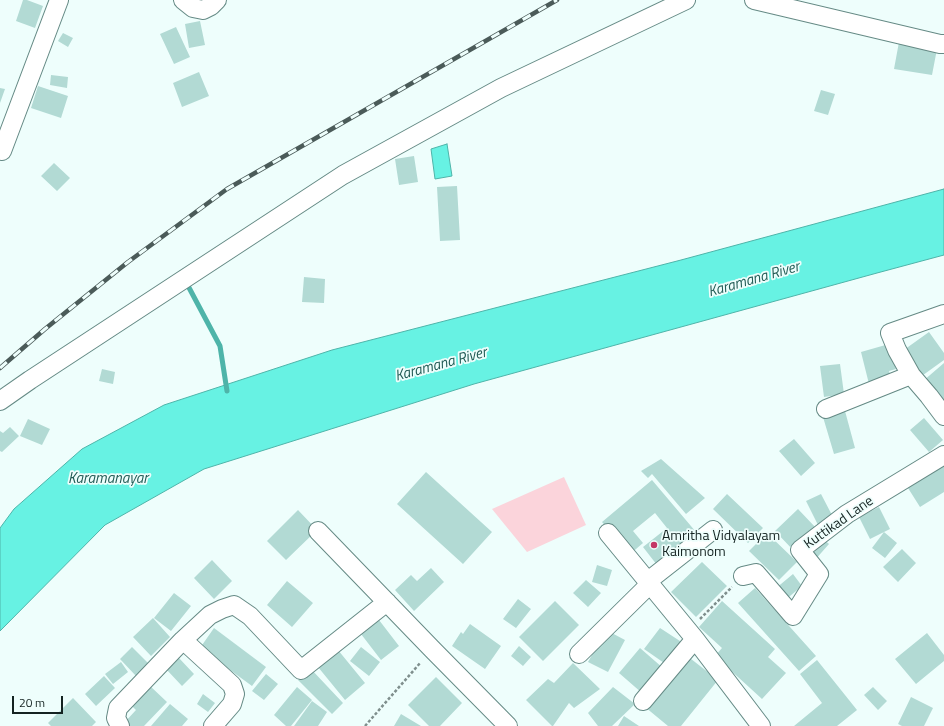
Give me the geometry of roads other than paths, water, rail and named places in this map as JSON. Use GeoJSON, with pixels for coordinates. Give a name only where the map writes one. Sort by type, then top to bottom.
{"type":"FeatureCollection","features":[{"type":"Feature","properties":{"kind":"street"},"geometry":{"type":"LineString","coordinates":[[2,151],[59,0]]}},
{"type":"Feature","properties":{"kind":"street"},"geometry":{"type":"LineString","coordinates":[[183,0],[193,8],[203,10],[211,6],[217,0]]}},
{"type":"Feature","properties":{"kind":"street"},"geometry":{"type":"LineString","coordinates":[[0,401],[344,175],[501,88],[686,0]]}},
{"type":"Feature","properties":{"kind":"street"},"geometry":{"type":"LineString","coordinates":[[754,0],[944,44]]}},
{"type":"Feature","properties":{"kind":"street"},"geometry":{"type":"LineString","coordinates":[[944,314],[890,333],[896,350],[911,375],[944,416]]}},
{"type":"Feature","properties":{"kind":"street"},"geometry":{"type":"LineString","coordinates":[[826,409],[911,375]]}},
{"type":"Feature","properties":{"kind":"street","name":"Kuttikad Lane"},"geometry":{"type":"LineString","coordinates":[[744,576],[756,573],[793,616],[819,574],[800,550],[847,514],[944,455]]}},
{"type":"Feature","properties":{"kind":"street"},"geometry":{"type":"LineString","coordinates":[[579,654],[649,583],[712,530]]}},
{"type":"Feature","properties":{"kind":"street"},"geometry":{"type":"LineString","coordinates":[[318,531],[508,726]]}},
{"type":"Feature","properties":{"kind":"street"},"geometry":{"type":"LineString","coordinates":[[608,533],[691,635],[761,726]]}},
{"type":"Feature","properties":{"kind":"street"},"geometry":{"type":"LineString","coordinates":[[120,726],[116,718],[118,708],[183,640],[210,615],[222,609],[234,605],[250,616],[301,670],[387,602]]}},
{"type":"Feature","properties":{"kind":"street"},"geometry":{"type":"LineString","coordinates":[[643,701],[691,635]]}},
{"type":"Feature","properties":{"kind":"street"},"geometry":{"type":"LineString","coordinates":[[183,640],[232,685],[235,694],[232,704],[213,726]]}},
{"type":"Feature","properties":{"kind":"water"},"geometry":{"type":"Polygon","coordinates":[[[447,144],[452,176],[435,179],[431,149],[447,144]]]}},
{"type":"Feature","properties":{"kind":"water","name":"Karamanayar"},"geometry":{"type":"Polygon","coordinates":[[[944,189],[944,255],[474,384],[204,469],[105,525],[0,631],[0,528],[14,509],[82,449],[164,405],[332,350],[681,260],[944,189]]]}},
{"type":"Feature","properties":{"kind":"waterway"},"geometry":{"type":"LineString","coordinates":[[186,282],[220,346],[227,391]]}},
{"type":"Feature","properties":{"kind":"railway"},"geometry":{"type":"LineString","coordinates":[[0,368],[45,329],[128,262],[227,189],[557,0]]}},
{"type":"Feature","properties":{"kind":"place","name":"Amritha Vidyalayam Kaimonom"},"geometry":{"type":"Point","coordinates":[654,545]}},
{"type":"Feature","properties":{"kind":"water label","name":"Karamana River"},"geometry":{"type":"Point","coordinates":[754,280]}},
{"type":"Feature","properties":{"kind":"water label","name":"Karamana River"},"geometry":{"type":"Point","coordinates":[441,365]}}]}
